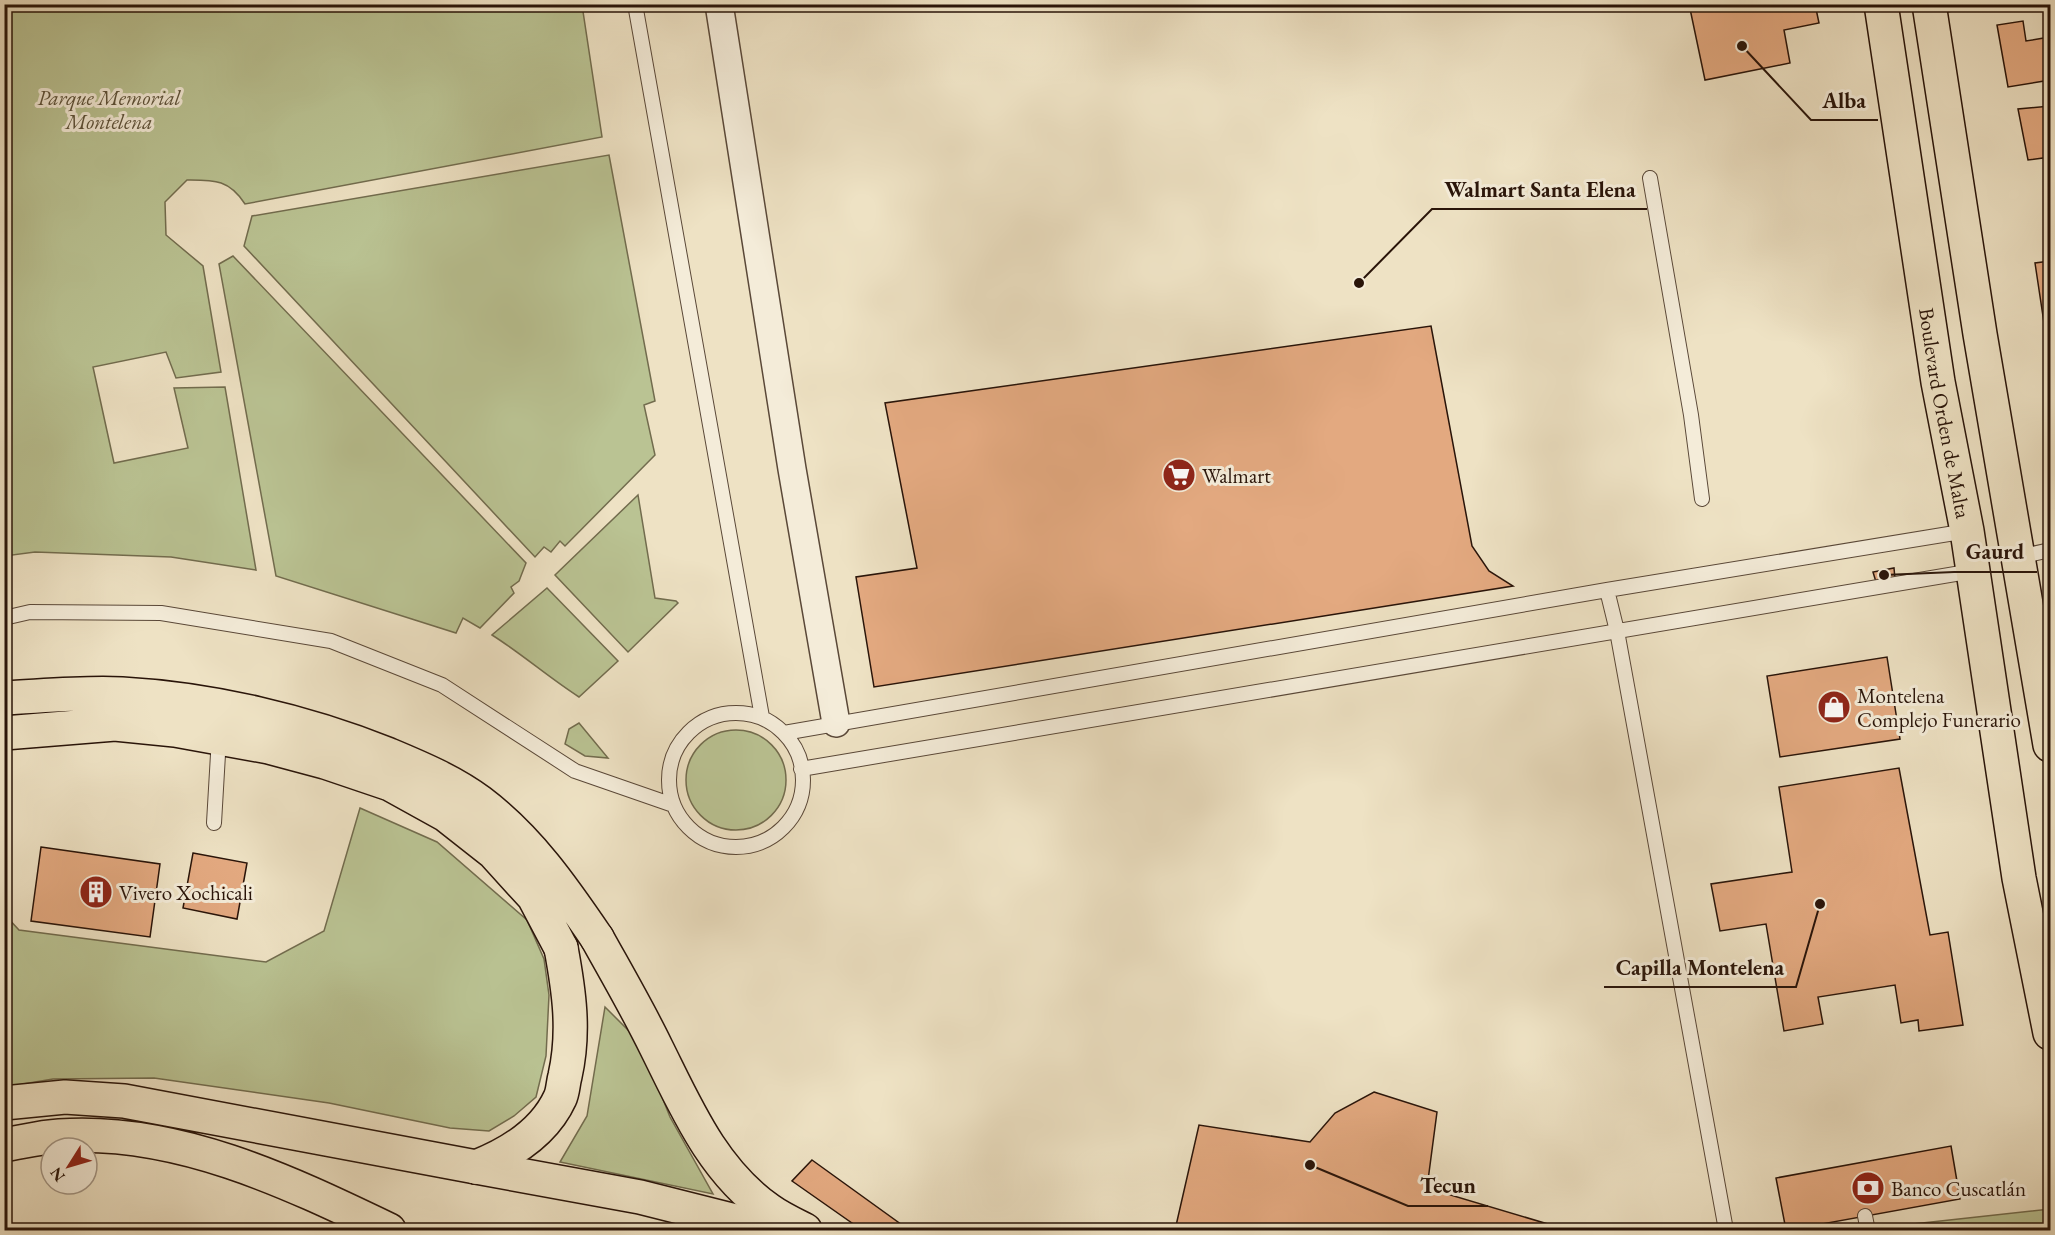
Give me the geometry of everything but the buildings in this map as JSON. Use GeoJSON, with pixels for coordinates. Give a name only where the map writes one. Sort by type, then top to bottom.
{"type":"FeatureCollection","features":[{"type":"Feature","properties":{"kind":"main road","name":"Boulevard Orden de Malta"},"geometry":{"type":"LineString","coordinates":[[1881,4],[1938,382],[1967,531],[2019,878],[2050,1033]]}},
{"type":"Feature","properties":{"kind":"main road"},"geometry":{"type":"LineString","coordinates":[[1936,6],[1980,334],[2035,553],[2036,625],[2050,745]]}},
{"type":"Feature","properties":{"kind":"main road"},"geometry":{"type":"LineString","coordinates":[[4,698],[122,694],[172,699],[278,719],[333,734],[429,772],[479,801],[526,843],[547,890],[561,948],[572,1019],[568,1063],[560,1098],[543,1123],[523,1142],[503,1156],[476,1167]]}},
{"type":"Feature","properties":{"kind":"main road"},"geometry":{"type":"LineString","coordinates":[[4,733],[115,724],[219,737],[325,762],[390,784],[446,815],[547,890],[597,938],[657,1047],[695,1126],[721,1165],[746,1192],[805,1230]]}},
{"type":"Feature","properties":{"kind":"main road"},"geometry":{"type":"LineString","coordinates":[[4,1103],[64,1097],[124,1101],[640,1197],[766,1230]]}},
{"type":"Feature","properties":{"kind":"main road"},"geometry":{"type":"LineString","coordinates":[[4,1145],[68,1136],[119,1137],[171,1145],[245,1166],[294,1185],[389,1230]]}},
{"type":"Feature","properties":{"kind":"street"},"geometry":{"type":"LineString","coordinates":[[719,4],[790,457],[836,723]]}},
{"type":"Feature","properties":{"kind":"lane"},"geometry":{"type":"LineString","coordinates":[[635,4],[762,717]]}},
{"type":"Feature","properties":{"kind":"lane"},"geometry":{"type":"LineString","coordinates":[[1650,178],[1689,404],[1702,499]]}},
{"type":"Feature","properties":{"kind":"lane"},"geometry":{"type":"LineString","coordinates":[[784,733],[1607,590],[1967,531]]}},
{"type":"Feature","properties":{"kind":"lane"},"geometry":{"type":"LineString","coordinates":[[801,769],[1973,571]]}},
{"type":"Feature","properties":{"kind":"lane"},"geometry":{"type":"LineString","coordinates":[[1607,590],[1617,631],[1726,1230]]}},
{"type":"Feature","properties":{"kind":"lane"},"geometry":{"type":"LineString","coordinates":[[4,618],[30,612],[161,613],[331,641],[442,685],[575,771],[673,805]]}},
{"type":"Feature","properties":{"kind":"lane"},"geometry":{"type":"LineString","coordinates":[[740,712],[762,717],[776,724],[784,733],[795,748],[801,769],[802,791],[796,812],[782,829],[764,841],[743,847],[721,846],[701,838],[684,824],[673,805],[668,783],[670,761],[680,740],[696,724],[717,714],[740,712]]}},
{"type":"Feature","properties":{"kind":"lane"},"geometry":{"type":"LineString","coordinates":[[214,823],[219,737]]}},
{"type":"Feature","properties":{"kind":"green space","name":"Parque Memorial Montelena"},"geometry":{"type":"Polygon","coordinates":[[[4,5],[582,5],[602,137],[245,204],[227,185],[205,180],[187,180],[165,202],[166,235],[203,266],[221,372],[176,378],[166,352],[93,367],[114,463],[188,448],[174,388],[225,387],[256,570],[171,557],[35,552],[5,556],[4,5]]]}},
{"type":"Feature","properties":{"kind":"green space"},"geometry":{"type":"Polygon","coordinates":[[[609,155],[655,401],[644,405],[655,455],[565,546],[560,541],[551,552],[544,547],[535,557],[244,246],[252,216],[609,155]]]}},
{"type":"Feature","properties":{"kind":"green space"},"geometry":{"type":"Polygon","coordinates":[[[233,256],[526,563],[519,581],[511,587],[514,593],[480,628],[463,618],[456,633],[276,576],[219,264],[233,256]]]}},
{"type":"Feature","properties":{"kind":"green space"},"geometry":{"type":"Polygon","coordinates":[[[638,495],[655,598],[678,603],[628,652],[555,575],[638,495]]]}},
{"type":"Feature","properties":{"kind":"green space"},"geometry":{"type":"Polygon","coordinates":[[[547,588],[618,661],[579,697],[492,635],[547,588]]]}},
{"type":"Feature","properties":{"kind":"green space"},"geometry":{"type":"Polygon","coordinates":[[[579,723],[608,758],[585,756],[565,744],[569,729],[579,723]]]}},
{"type":"Feature","properties":{"kind":"green space"},"geometry":{"type":"Polygon","coordinates":[[[736,730],[755,734],[772,744],[782,761],[786,780],[782,799],[772,816],[755,826],[736,830],[717,826],[700,816],[690,799],[686,780],[690,761],[700,744],[717,734],[736,730]]]}},
{"type":"Feature","properties":{"kind":"green space"},"geometry":{"type":"Polygon","coordinates":[[[360,808],[437,842],[527,920],[544,959],[549,995],[546,1056],[536,1097],[514,1116],[489,1131],[450,1128],[329,1103],[154,1078],[53,1079],[5,1087],[5,915],[19,930],[266,962],[324,931],[360,808]]]}},
{"type":"Feature","properties":{"kind":"green space"},"geometry":{"type":"Polygon","coordinates":[[[605,1007],[640,1042],[670,1117],[713,1194],[560,1162],[587,1116],[605,1007]]]}},
{"type":"Feature","properties":{"kind":"green space"},"geometry":{"type":"Polygon","coordinates":[[[2050,1209],[2050,1230],[1878,1230],[1913,1224],[2050,1209]]]}},
{"type":"Feature","properties":{"kind":"place","name":"Alba"},"geometry":{"type":"Point","coordinates":[1742,46]}},
{"type":"Feature","properties":{"kind":"place","name":"Walmart Santa Elena"},"geometry":{"type":"Point","coordinates":[1359,283]}},
{"type":"Feature","properties":{"kind":"place","name":"Walmart"},"geometry":{"type":"Point","coordinates":[1179,475]}},
{"type":"Feature","properties":{"kind":"place","name":"Gaurd"},"geometry":{"type":"Point","coordinates":[1884,575]}},
{"type":"Feature","properties":{"kind":"place","name":"Montelena Complejo Funerario"},"geometry":{"type":"Point","coordinates":[1834,707]}},
{"type":"Feature","properties":{"kind":"place","name":"Vivero Xochicali"},"geometry":{"type":"Point","coordinates":[96,892]}},
{"type":"Feature","properties":{"kind":"place","name":"Capilla Montelena"},"geometry":{"type":"Point","coordinates":[1820,904]}},
{"type":"Feature","properties":{"kind":"place","name":"Tecun"},"geometry":{"type":"Point","coordinates":[1310,1165]}},
{"type":"Feature","properties":{"kind":"place","name":"Banco Cuscatlán"},"geometry":{"type":"Point","coordinates":[1868,1188]}}]}
